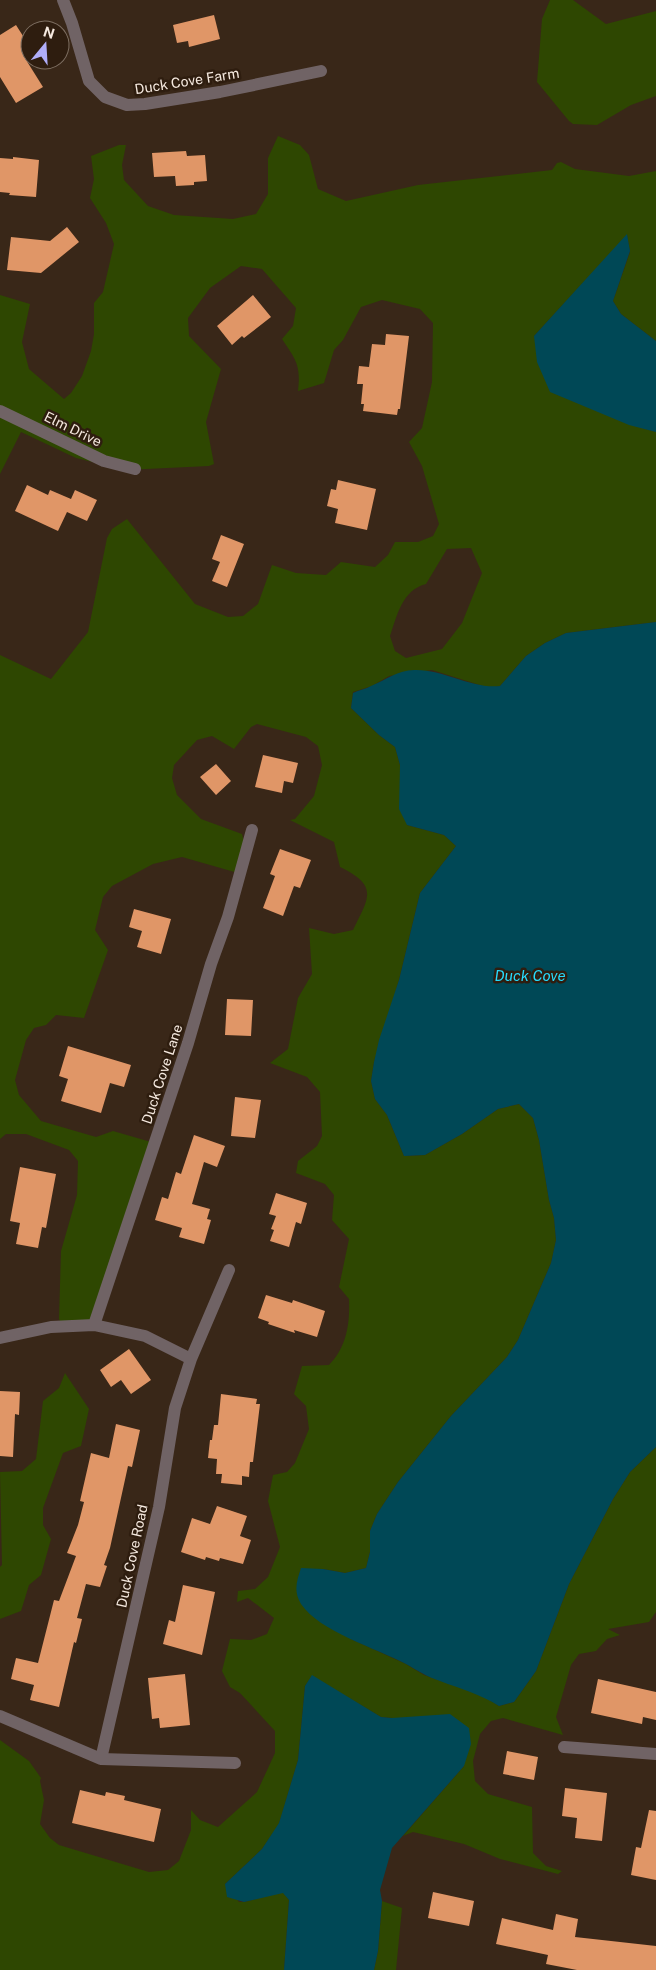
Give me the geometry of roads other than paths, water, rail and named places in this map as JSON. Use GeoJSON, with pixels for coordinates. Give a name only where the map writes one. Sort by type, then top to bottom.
{"type":"FeatureCollection","features":[{"type":"Feature","properties":{"kind":"street","name":"Duck Cove Farm"},"geometry":{"type":"LineString","coordinates":[[63,0],[89,80],[105,97],[127,106],[220,92],[321,71]]}},
{"type":"Feature","properties":{"kind":"street","name":"Elm Drive"},"geometry":{"type":"LineString","coordinates":[[0,411],[104,461],[135,469]]}},
{"type":"Feature","properties":{"kind":"street","name":"Duck Cove Lane"},"geometry":{"type":"LineString","coordinates":[[94,1325],[185,1052],[211,964],[228,918],[252,830]]}},
{"type":"Feature","properties":{"kind":"street","name":"Duck Cove Road"},"geometry":{"type":"LineString","coordinates":[[101,1759],[159,1507],[175,1408],[191,1359],[230,1270]]}},
{"type":"Feature","properties":{"kind":"street"},"geometry":{"type":"LineString","coordinates":[[0,1338],[51,1327],[94,1325],[145,1336],[191,1359]]}},
{"type":"Feature","properties":{"kind":"street"},"geometry":{"type":"LineString","coordinates":[[0,1716],[101,1759],[235,1763]]}},
{"type":"Feature","properties":{"kind":"street"},"geometry":{"type":"LineString","coordinates":[[564,1747],[656,1754]]}},
{"type":"Feature","properties":{"kind":"water"},"geometry":{"type":"Polygon","coordinates":[[[627,234],[630,251],[613,301],[621,314],[656,341],[656,432],[629,425],[550,392],[537,362],[534,336],[627,234]]]}},
{"type":"Feature","properties":{"kind":"water","name":"Duck Cove"},"geometry":{"type":"Polygon","coordinates":[[[656,622],[656,1447],[630,1472],[613,1499],[569,1584],[536,1671],[514,1702],[499,1706],[349,1639],[321,1623],[301,1604],[296,1590],[301,1568],[345,1573],[366,1568],[370,1552],[370,1531],[377,1514],[398,1482],[451,1416],[507,1357],[518,1340],[551,1263],[556,1240],[554,1218],[549,1200],[539,1140],[533,1118],[519,1104],[498,1109],[462,1134],[425,1155],[404,1156],[387,1115],[375,1099],[371,1081],[374,1062],[379,1040],[399,980],[420,893],[456,846],[444,835],[407,825],[399,809],[400,765],[395,747],[379,735],[351,708],[353,693],[408,670],[436,673],[479,685],[500,686],[526,656],[545,643],[566,633],[656,622]]]}},
{"type":"Feature","properties":{"kind":"water"},"geometry":{"type":"Polygon","coordinates":[[[312,1675],[381,1717],[450,1714],[469,1728],[471,1744],[464,1766],[392,1848],[380,1890],[382,1901],[378,1951],[374,1970],[284,1970],[289,1900],[283,1893],[244,1902],[227,1897],[225,1884],[262,1849],[279,1823],[298,1760],[305,1686],[312,1675]]]}}]}
